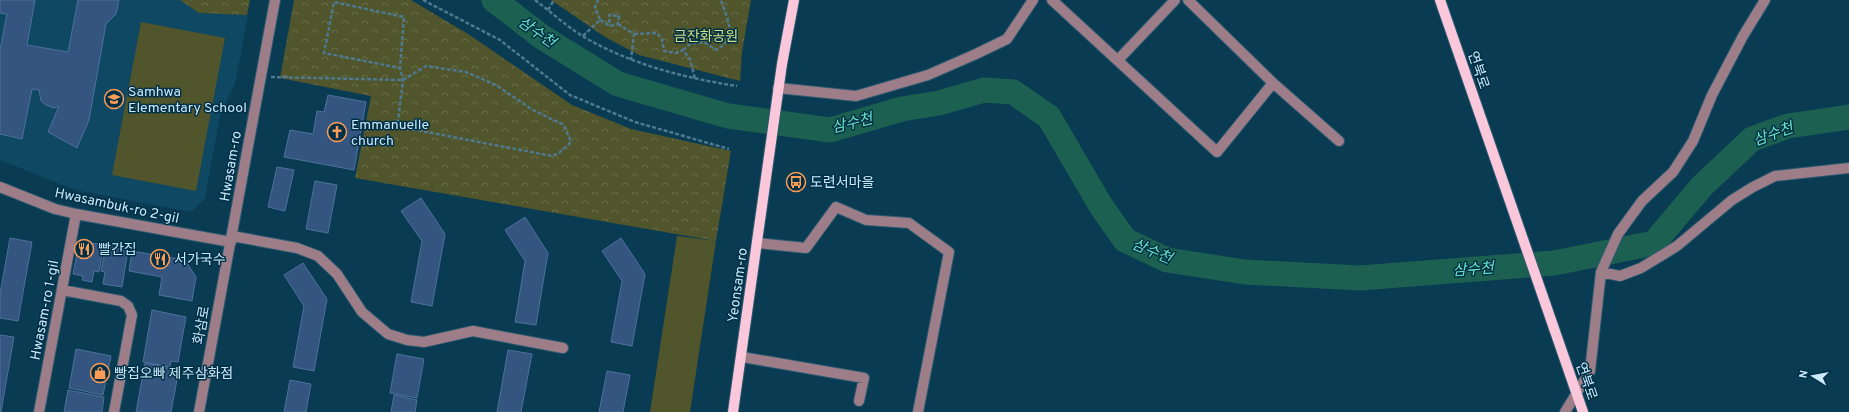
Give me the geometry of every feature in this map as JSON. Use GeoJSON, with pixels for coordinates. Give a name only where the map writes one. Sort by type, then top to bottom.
{"type":"FeatureCollection","features":[{"type":"Feature","properties":{"kind":"main road"},"geometry":{"type":"LineString","coordinates":[[778,94],[794,0]]}},
{"type":"Feature","properties":{"kind":"main road","name":"연북로"},"geometry":{"type":"LineString","coordinates":[[1440,0],[1583,412]]}},
{"type":"Feature","properties":{"kind":"main road","name":"Yeonsam-ro"},"geometry":{"type":"LineString","coordinates":[[733,412],[742,357],[778,94]]}},
{"type":"Feature","properties":{"kind":"street","name":"Hwasam-ro"},"geometry":{"type":"LineString","coordinates":[[231,239],[275,0]]}},
{"type":"Feature","properties":{"kind":"street"},"geometry":{"type":"LineString","coordinates":[[778,94],[856,96],[928,75],[976,54],[1007,38],[1033,0]]}},
{"type":"Feature","properties":{"kind":"street"},"geometry":{"type":"LineString","coordinates":[[1052,0],[1216,152],[1273,83]]}},
{"type":"Feature","properties":{"kind":"street"},"geometry":{"type":"LineString","coordinates":[[1118,60],[1175,0]]}},
{"type":"Feature","properties":{"kind":"street"},"geometry":{"type":"LineString","coordinates":[[1188,0],[1273,83],[1339,141]]}},
{"type":"Feature","properties":{"kind":"street"},"geometry":{"type":"LineString","coordinates":[[1565,412],[1590,371],[1601,272],[1618,234],[1642,201],[1673,172],[1693,141],[1712,95],[1743,36],[1765,0]]}},
{"type":"Feature","properties":{"kind":"street"},"geometry":{"type":"LineString","coordinates":[[1601,272],[1620,276],[1641,268],[1677,246],[1732,200],[1775,176],[1849,168]]}},
{"type":"Feature","properties":{"kind":"street","name":"Hwasambuk-ro 2-gil"},"geometry":{"type":"LineString","coordinates":[[0,187],[55,209],[76,214],[297,248],[318,256],[337,274],[362,312],[388,334],[408,340],[424,342],[474,331],[563,348]]}},
{"type":"Feature","properties":{"kind":"street"},"geometry":{"type":"LineString","coordinates":[[757,244],[806,248],[836,207],[866,220],[909,223],[949,252],[918,412]]}},
{"type":"Feature","properties":{"kind":"street","name":"Hwasam-ro 1-gil"},"geometry":{"type":"LineString","coordinates":[[39,412],[76,214]]}},
{"type":"Feature","properties":{"kind":"street","name":"화삼로"},"geometry":{"type":"LineString","coordinates":[[199,412],[231,239]]}},
{"type":"Feature","properties":{"kind":"street"},"geometry":{"type":"LineString","coordinates":[[62,290],[121,301],[128,306],[132,315],[114,412]]}},
{"type":"Feature","properties":{"kind":"street"},"geometry":{"type":"LineString","coordinates":[[742,357],[864,378],[859,401]]}},
{"type":"Feature","properties":{"kind":"path"},"geometry":{"type":"LineString","coordinates":[[423,0],[500,40],[570,95],[635,122],[729,149]]}},
{"type":"Feature","properties":{"kind":"path"},"geometry":{"type":"LineString","coordinates":[[535,0],[583,36],[631,60],[695,80],[737,86]]}},
{"type":"Feature","properties":{"kind":"path"},"geometry":{"type":"LineString","coordinates":[[548,10],[554,0]]}},
{"type":"Feature","properties":{"kind":"path"},"geometry":{"type":"LineString","coordinates":[[598,0],[595,7],[600,20],[610,26],[618,24],[634,34],[657,33],[662,39],[664,51],[676,53],[690,44],[704,42],[716,50],[723,46],[728,38],[729,23],[721,0]]}},
{"type":"Feature","properties":{"kind":"path"},"geometry":{"type":"LineString","coordinates":[[260,77],[403,80],[426,66],[466,72],[496,85],[533,110],[564,125],[571,142],[559,153],[552,156],[411,129],[398,121],[403,80],[400,68],[404,17],[334,2],[324,53],[400,68]]}},
{"type":"Feature","properties":{"kind":"path"},"geometry":{"type":"LineString","coordinates":[[610,26],[609,15],[619,16],[618,24]]}},
{"type":"Feature","properties":{"kind":"path"},"geometry":{"type":"LineString","coordinates":[[583,36],[600,20]]}},
{"type":"Feature","properties":{"kind":"path"},"geometry":{"type":"LineString","coordinates":[[631,60],[634,34]]}},
{"type":"Feature","properties":{"kind":"path"},"geometry":{"type":"LineString","coordinates":[[682,50],[690,59],[695,80]]}},
{"type":"Feature","properties":{"kind":"shaded area","name":"Samhwa Elementary School"},"geometry":{"type":"Polygon","coordinates":[[[0,0],[180,0],[199,13],[248,15],[235,84],[220,115],[205,198],[191,212],[75,190],[0,160],[0,0]]]}},
{"type":"Feature","properties":{"kind":"green space"},"geometry":{"type":"Polygon","coordinates":[[[180,0],[250,0],[247,15],[199,13],[180,0]]]}},
{"type":"Feature","properties":{"kind":"green space"},"geometry":{"type":"Polygon","coordinates":[[[294,0],[411,0],[468,34],[572,105],[631,129],[731,151],[716,241],[355,178],[371,96],[280,78],[294,0]]]}},
{"type":"Feature","properties":{"kind":"green space","name":"금잔화공원"},"geometry":{"type":"Polygon","coordinates":[[[551,0],[751,0],[742,52],[740,81],[639,55],[605,37],[551,0]]]}},
{"type":"Feature","properties":{"kind":"green space"},"geometry":{"type":"Polygon","coordinates":[[[141,22],[225,38],[196,191],[112,175],[141,22]]]}},
{"type":"Feature","properties":{"kind":"green space"},"geometry":{"type":"Polygon","coordinates":[[[677,236],[716,241],[690,412],[650,412],[677,236]]]}},
{"type":"Feature","properties":{"kind":"building"},"geometry":{"type":"Polygon","coordinates":[[[0,0],[35,0],[27,45],[68,52],[78,0],[119,0],[116,14],[106,24],[89,120],[77,148],[48,132],[59,106],[54,108],[41,101],[39,90],[32,89],[22,139],[0,134],[0,50],[7,14],[0,13],[0,0]]]}},
{"type":"Feature","properties":{"kind":"building","name":"Emmanuelle church"},"geometry":{"type":"Polygon","coordinates":[[[328,95],[366,102],[354,170],[284,157],[290,130],[313,134],[317,111],[324,112],[328,95]]]}},
{"type":"Feature","properties":{"kind":"building"},"geometry":{"type":"Polygon","coordinates":[[[277,167],[294,170],[285,211],[268,207],[277,167]]]}},
{"type":"Feature","properties":{"kind":"building"},"geometry":{"type":"Polygon","coordinates":[[[315,181],[337,185],[328,233],[306,229],[315,181]]]}},
{"type":"Feature","properties":{"kind":"building"},"geometry":{"type":"Polygon","coordinates":[[[421,198],[445,234],[432,306],[411,302],[422,241],[401,211],[421,198]]]}},
{"type":"Feature","properties":{"kind":"building"},"geometry":{"type":"Polygon","coordinates":[[[525,217],[548,253],[536,325],[515,322],[525,261],[505,230],[525,217]]]}},
{"type":"Feature","properties":{"kind":"building"},"geometry":{"type":"Polygon","coordinates":[[[10,238],[32,242],[18,321],[0,318],[0,294],[10,238]]]}},
{"type":"Feature","properties":{"kind":"building"},"geometry":{"type":"Polygon","coordinates":[[[621,238],[645,274],[632,346],[611,342],[622,281],[602,251],[621,238]]]}},
{"type":"Feature","properties":{"kind":"building"},"geometry":{"type":"Polygon","coordinates":[[[86,242],[104,245],[99,272],[94,271],[92,282],[82,280],[83,276],[73,274],[78,249],[86,242]]]}},
{"type":"Feature","properties":{"kind":"building"},"geometry":{"type":"Polygon","coordinates":[[[106,246],[128,250],[122,287],[103,284],[105,272],[101,271],[106,246]]]}},
{"type":"Feature","properties":{"kind":"building"},"geometry":{"type":"Polygon","coordinates":[[[132,251],[185,260],[196,277],[192,301],[159,295],[162,277],[129,271],[132,251]]]}},
{"type":"Feature","properties":{"kind":"building"},"geometry":{"type":"Polygon","coordinates":[[[303,263],[327,299],[314,371],[293,367],[304,306],[284,275],[303,263]]]}},
{"type":"Feature","properties":{"kind":"building"},"geometry":{"type":"Polygon","coordinates":[[[152,310],[186,317],[178,362],[171,361],[170,367],[143,362],[152,310]]]}},
{"type":"Feature","properties":{"kind":"building"},"geometry":{"type":"Polygon","coordinates":[[[0,335],[14,337],[1,412],[0,412],[0,335]]]}},
{"type":"Feature","properties":{"kind":"building"},"geometry":{"type":"Polygon","coordinates":[[[76,349],[111,356],[103,395],[69,388],[76,349]]]}},
{"type":"Feature","properties":{"kind":"building"},"geometry":{"type":"Polygon","coordinates":[[[508,350],[532,354],[521,412],[497,412],[508,350]]]}},
{"type":"Feature","properties":{"kind":"building"},"geometry":{"type":"Polygon","coordinates":[[[397,354],[424,359],[417,398],[390,393],[397,354]]]}},
{"type":"Feature","properties":{"kind":"building"},"geometry":{"type":"Polygon","coordinates":[[[145,363],[179,369],[171,412],[136,412],[145,363]]]}},
{"type":"Feature","properties":{"kind":"building"},"geometry":{"type":"Polygon","coordinates":[[[607,371],[630,375],[623,412],[599,412],[607,371]]]}},
{"type":"Feature","properties":{"kind":"building"},"geometry":{"type":"Polygon","coordinates":[[[290,380],[311,384],[306,412],[284,412],[290,380]]]}},
{"type":"Feature","properties":{"kind":"building"},"geometry":{"type":"Polygon","coordinates":[[[68,390],[104,397],[102,412],[64,412],[68,390]]]}},
{"type":"Feature","properties":{"kind":"building"},"geometry":{"type":"Polygon","coordinates":[[[394,395],[417,400],[415,412],[391,412],[394,395]]]}},
{"type":"Feature","properties":{"kind":"waterway","name":"삼수천"},"geometry":{"type":"LineString","coordinates":[[494,0],[542,37],[618,84],[728,116],[830,130],[902,109],[939,103],[984,90],[1013,92],[1049,117],[1101,206],[1125,240],[1167,260],[1245,272],[1360,278],[1554,263],[1654,243],[1702,186],[1752,139],[1788,126],[1849,117]]}},
{"type":"Feature","properties":{"kind":"place","name":"Samhwa Elementary School"},"geometry":{"type":"Point","coordinates":[114,99]}},
{"type":"Feature","properties":{"kind":"place","name":"Emmanuelle church"},"geometry":{"type":"Point","coordinates":[337,132]}},
{"type":"Feature","properties":{"kind":"place","name":"도련서마을"},"geometry":{"type":"Point","coordinates":[796,182]}},
{"type":"Feature","properties":{"kind":"place","name":"빨간집"},"geometry":{"type":"Point","coordinates":[84,249]}},
{"type":"Feature","properties":{"kind":"place","name":"서가국수"},"geometry":{"type":"Point","coordinates":[160,259]}},
{"type":"Feature","properties":{"kind":"place","name":"빵집오빠 제주삼화점"},"geometry":{"type":"Point","coordinates":[100,373]}}]}
